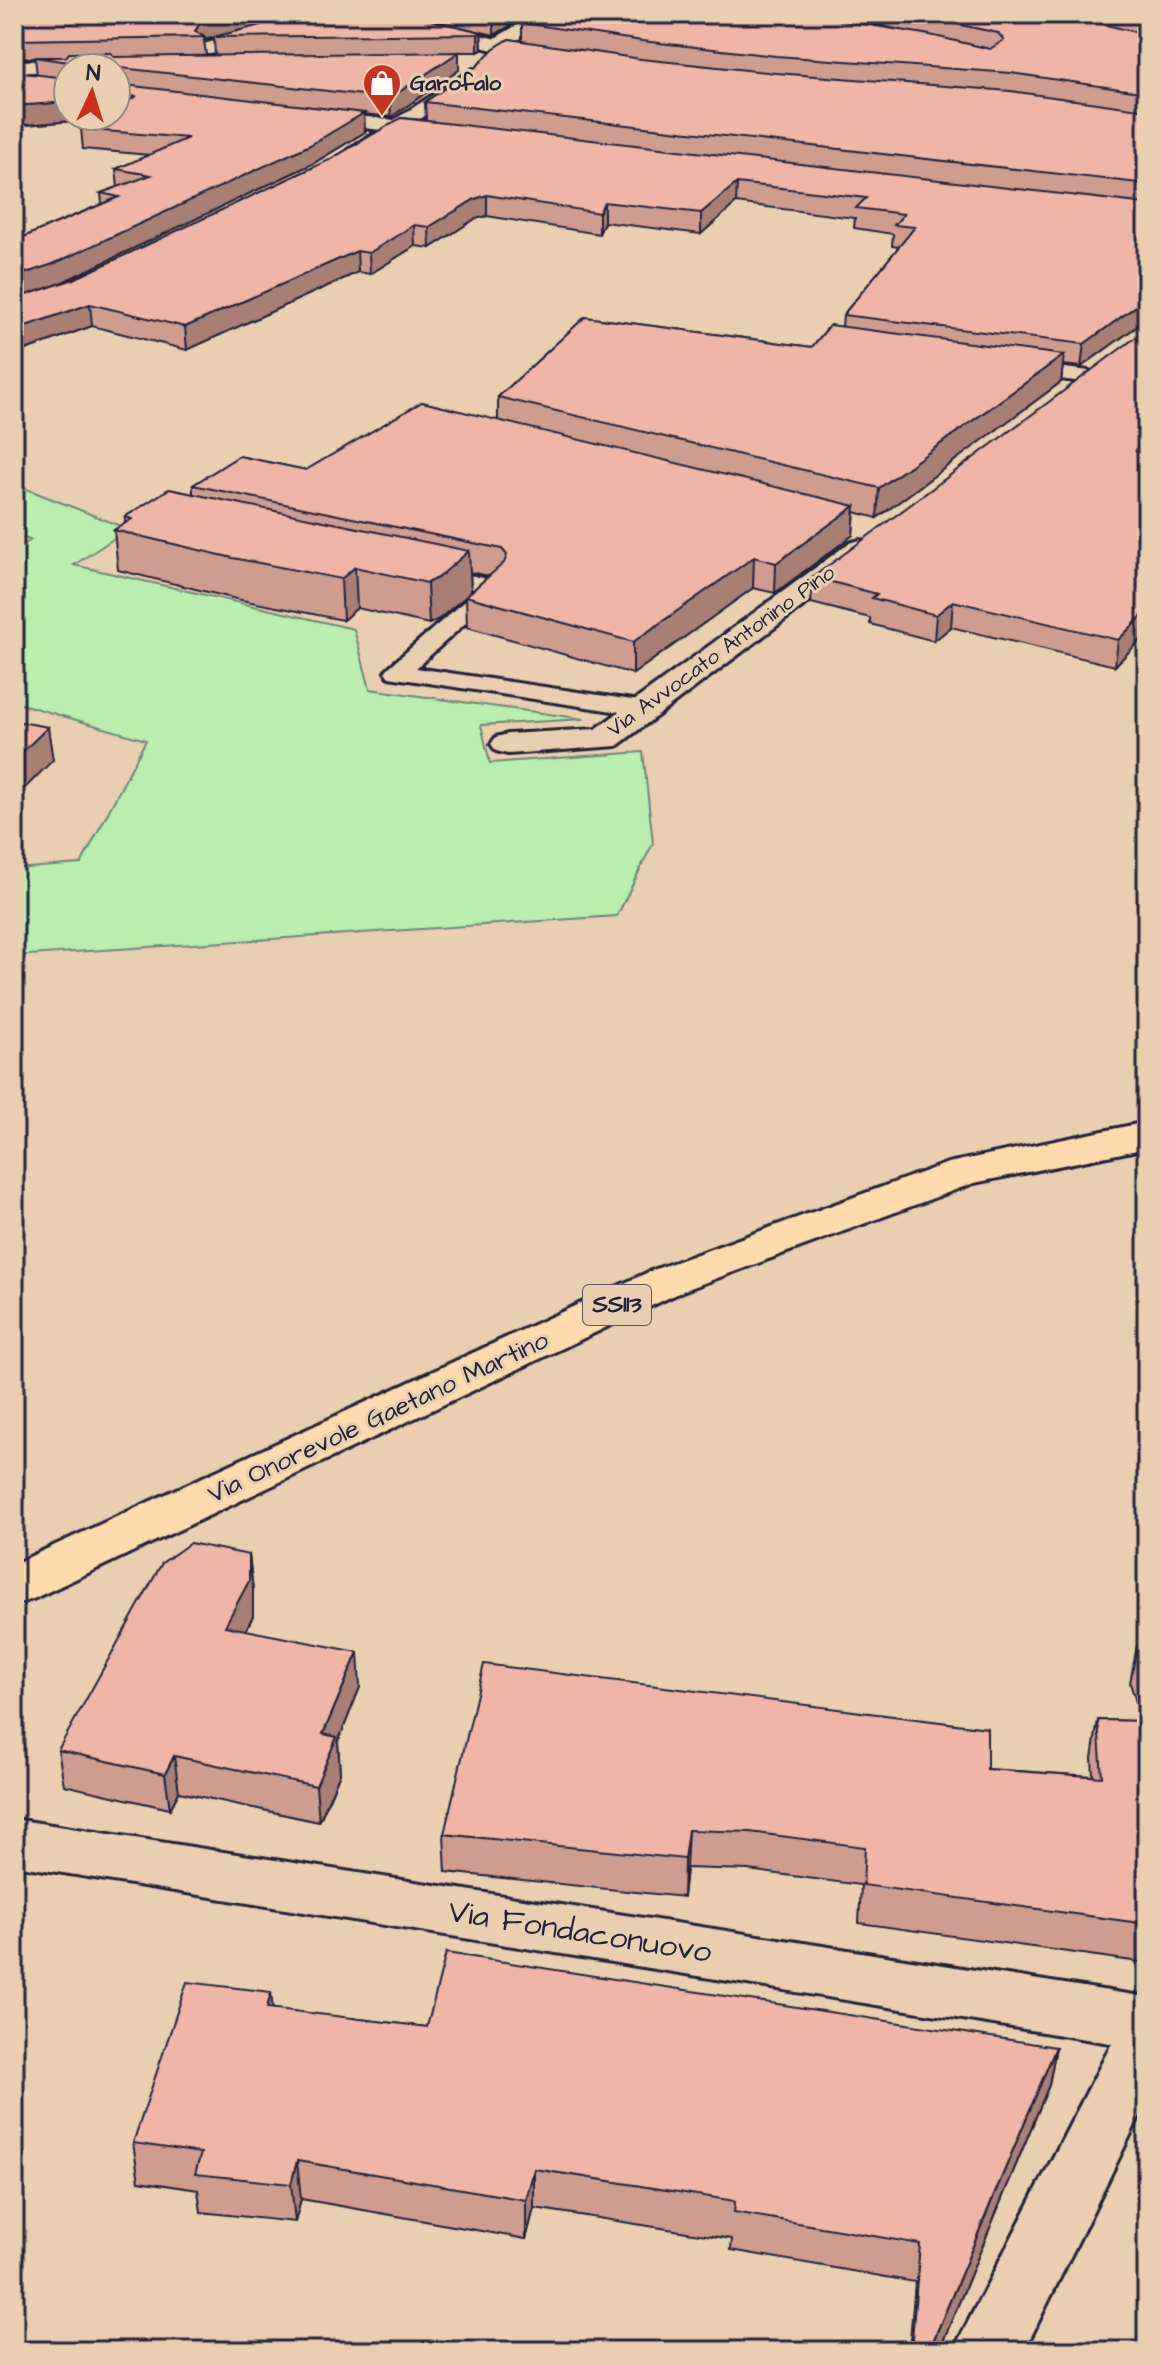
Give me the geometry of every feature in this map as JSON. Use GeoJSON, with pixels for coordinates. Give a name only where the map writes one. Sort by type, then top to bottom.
{"type":"FeatureCollection","features":[{"type":"Feature","properties":{"kind":"main road","name":"Via Onorevole Gaetano Martino"},"geometry":{"type":"LineString","coordinates":[[14,1586],[669,1280],[963,1172],[1146,1134]]}},
{"type":"Feature","properties":{"kind":"street"},"geometry":{"type":"LineString","coordinates":[[132,65],[338,14]]}},
{"type":"Feature","properties":{"kind":"street"},"geometry":{"type":"LineString","coordinates":[[370,14],[496,51],[582,59]]}},
{"type":"Feature","properties":{"kind":"street"},"geometry":{"type":"LineString","coordinates":[[334,164],[469,78],[496,51],[549,14]]}},
{"type":"Feature","properties":{"kind":"street"},"geometry":{"type":"LineString","coordinates":[[452,61],[496,51]]}},
{"type":"Feature","properties":{"kind":"street"},"geometry":{"type":"LineString","coordinates":[[132,65],[223,64]]}},
{"type":"Feature","properties":{"kind":"street"},"geometry":{"type":"LineString","coordinates":[[14,67],[52,66]]}},
{"type":"Feature","properties":{"kind":"street"},"geometry":{"type":"LineString","coordinates":[[14,82],[52,87]]}},
{"type":"Feature","properties":{"kind":"street"},"geometry":{"type":"LineString","coordinates":[[289,114],[476,135]]}},
{"type":"Feature","properties":{"kind":"street"},"geometry":{"type":"LineString","coordinates":[[1053,404],[1100,370]]}},
{"type":"Feature","properties":{"kind":"street","name":"Via Avvocato Antonino Pino"},"geometry":{"type":"LineString","coordinates":[[508,744],[605,739],[884,531],[853,523]]}},
{"type":"Feature","properties":{"kind":"street","name":"Via Fondaconuovo"},"geometry":{"type":"LineString","coordinates":[[14,1842],[1147,2023]]}},
{"type":"Feature","properties":{"kind":"street"},"geometry":{"type":"LineString","coordinates":[[988,2351],[1147,2037]]}},
{"type":"Feature","properties":{"kind":"lane"},"geometry":{"type":"LineString","coordinates":[[996,365],[1100,370]]}},
{"type":"Feature","properties":{"kind":"lane"},"geometry":{"type":"LineString","coordinates":[[401,567],[494,587],[397,672],[646,709]]}},
{"type":"Feature","properties":{"kind":"green space"},"geometry":{"type":"Polygon","coordinates":[[[14,484],[128,529],[74,565],[354,629],[370,689],[584,719],[481,725],[490,763],[643,752],[653,843],[617,916],[14,956],[14,869],[81,864],[146,740],[14,702],[14,551],[31,540],[14,536],[14,484]]]}},
{"type":"Feature","properties":{"kind":"building"},"geometry":{"type":"Polygon","coordinates":[[[14,14],[236,14],[200,23],[195,31],[204,37],[14,40],[14,14]]]}},
{"type":"Feature","properties":{"kind":"building"},"geometry":{"type":"Polygon","coordinates":[[[304,14],[405,14],[481,32],[214,37],[304,14]]]}},
{"type":"Feature","properties":{"kind":"building"},"geometry":{"type":"Polygon","coordinates":[[[479,14],[500,14],[494,18],[479,14]]]}},
{"type":"Feature","properties":{"kind":"building"},"geometry":{"type":"Polygon","coordinates":[[[536,14],[803,14],[930,35],[990,49],[1004,40],[998,33],[910,14],[1062,14],[1147,35],[1147,93],[1011,73],[776,56],[522,23],[536,14]]]}},
{"type":"Feature","properties":{"kind":"building"},"geometry":{"type":"Polygon","coordinates":[[[509,39],[641,59],[1010,91],[1147,110],[1147,184],[425,102],[509,39]]]}},
{"type":"Feature","properties":{"kind":"building"},"geometry":{"type":"Polygon","coordinates":[[[459,52],[390,98],[132,69],[132,57],[459,52]]]}},
{"type":"Feature","properties":{"kind":"building"},"geometry":{"type":"Polygon","coordinates":[[[14,72],[52,76],[52,103],[14,106],[14,72]]]}},
{"type":"Feature","properties":{"kind":"building"},"geometry":{"type":"Polygon","coordinates":[[[132,86],[364,113],[310,145],[53,264],[14,277],[14,241],[119,197],[101,193],[151,175],[116,169],[188,138],[117,132],[132,132],[132,99],[137,96],[132,96],[132,86]]]}},
{"type":"Feature","properties":{"kind":"building"},"geometry":{"type":"Polygon","coordinates":[[[401,118],[1147,204],[1147,303],[1139,304],[1084,344],[843,315],[915,227],[894,225],[904,214],[856,208],[866,198],[737,183],[701,213],[604,202],[599,213],[487,195],[429,227],[414,225],[369,253],[357,251],[185,327],[90,304],[14,330],[14,299],[74,279],[329,160],[401,118]]]}},
{"type":"Feature","properties":{"kind":"building"},"geometry":{"type":"Polygon","coordinates":[[[585,317],[812,347],[830,325],[1064,355],[879,488],[498,397],[585,317]]]}},
{"type":"Feature","properties":{"kind":"building"},"geometry":{"type":"Polygon","coordinates":[[[1147,329],[1147,441],[1136,451],[1147,453],[1147,611],[1118,640],[953,601],[936,615],[872,598],[877,594],[813,577],[1147,329]]]}},
{"type":"Feature","properties":{"kind":"building"},"geometry":{"type":"Polygon","coordinates":[[[422,402],[855,506],[776,563],[754,557],[633,642],[466,596],[504,563],[507,555],[502,549],[193,485],[239,456],[306,470],[422,402]]]}},
{"type":"Feature","properties":{"kind":"building"},"geometry":{"type":"Polygon","coordinates":[[[169,489],[469,551],[438,578],[427,583],[355,567],[341,579],[114,530],[132,519],[125,517],[169,489]]]}},
{"type":"Feature","properties":{"kind":"building"},"geometry":{"type":"Polygon","coordinates":[[[14,721],[48,727],[14,760],[14,721]]]}},
{"type":"Feature","properties":{"kind":"building"},"geometry":{"type":"Polygon","coordinates":[[[190,1543],[249,1555],[249,1581],[225,1626],[358,1652],[323,1734],[337,1737],[316,1786],[174,1756],[165,1774],[58,1750],[162,1563],[190,1543]]]}},
{"type":"Feature","properties":{"kind":"building"},"geometry":{"type":"Polygon","coordinates":[[[1147,1645],[1147,1677],[1137,1646],[1147,1645]]]}},
{"type":"Feature","properties":{"kind":"building"},"geometry":{"type":"Polygon","coordinates":[[[484,1664],[987,1728],[987,1769],[1102,1777],[1098,1720],[1147,1721],[1147,1924],[863,1885],[865,1847],[750,1832],[688,1830],[684,1859],[444,1834],[484,1664]]]}},
{"type":"Feature","properties":{"kind":"building"},"geometry":{"type":"Polygon","coordinates":[[[446,1953],[1056,2047],[929,2351],[911,2351],[920,2244],[734,2212],[735,2201],[534,2169],[526,2200],[297,2161],[291,2184],[195,2174],[201,2153],[133,2143],[187,1982],[271,1992],[267,2008],[427,2027],[446,1953]]]}},
{"type":"Feature","properties":{"kind":"place","name":"Garofalo"},"geometry":{"type":"Point","coordinates":[382,117]}}]}
